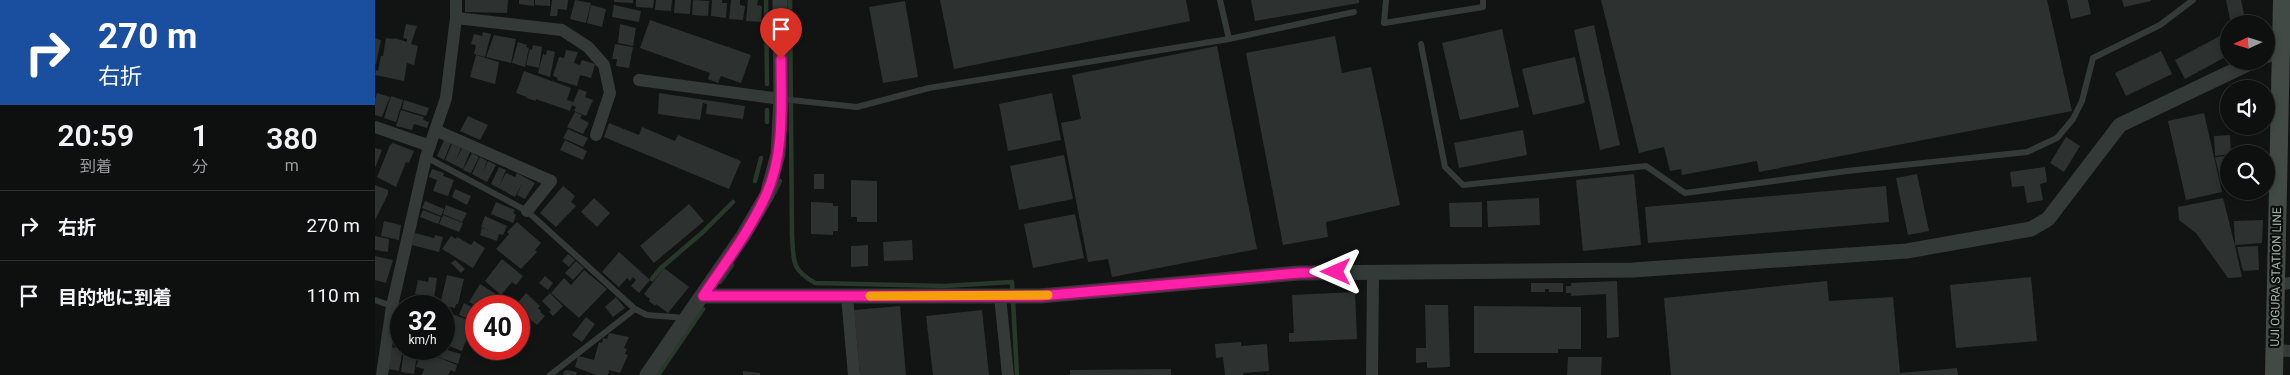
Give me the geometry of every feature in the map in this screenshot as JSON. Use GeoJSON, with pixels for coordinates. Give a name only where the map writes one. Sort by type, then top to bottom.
{"type":"FeatureCollection","features":[{"type":"Feature","properties":{"kind":"main road","name":"UJI OGURA STATION LINE"},"geometry":{"type":"LineString","coordinates":[[2274,375],[2282,351],[2283,284],[2279,51],[2282,0]]}},
{"type":"Feature","properties":{"kind":"street"},"geometry":{"type":"LineString","coordinates":[[395,295],[428,152],[446,98],[456,18],[456,0]]}},
{"type":"Feature","properties":{"kind":"street"},"geometry":{"type":"LineString","coordinates":[[647,375],[743,236],[767,195],[778,154],[781,99],[780,0]]}},
{"type":"Feature","properties":{"kind":"street"},"geometry":{"type":"LineString","coordinates":[[456,18],[562,30],[587,47],[604,65],[610,93],[596,135]]}},
{"type":"Feature","properties":{"kind":"street"},"geometry":{"type":"LineString","coordinates":[[703,296],[1040,296],[1299,273],[1643,270],[1907,251],[2031,229],[2048,219],[2120,125],[2235,70]]}},
{"type":"Feature","properties":{"kind":"street"},"geometry":{"type":"LineString","coordinates":[[639,80],[781,99]]}},
{"type":"Feature","properties":{"kind":"street"},"geometry":{"type":"LineString","coordinates":[[375,127],[428,152]]}},
{"type":"Feature","properties":{"kind":"street"},"geometry":{"type":"LineString","coordinates":[[435,130],[551,181],[527,211]]}},
{"type":"Feature","properties":{"kind":"street"},"geometry":{"type":"LineString","coordinates":[[1372,375],[1373,272]]}},
{"type":"Feature","properties":{"kind":"street"},"geometry":{"type":"LineString","coordinates":[[847,296],[854,375]]}},
{"type":"Feature","properties":{"kind":"street"},"geometry":{"type":"LineString","coordinates":[[1000,296],[1008,375]]}},
{"type":"Feature","properties":{"kind":"street"},"geometry":{"type":"LineString","coordinates":[[382,375],[390,320]]}},
{"type":"Feature","properties":{"kind":"lane"},"geometry":{"type":"LineString","coordinates":[[1220,0],[1229,39]]}},
{"type":"Feature","properties":{"kind":"lane"},"geometry":{"type":"LineString","coordinates":[[1386,0],[1384,23],[1483,7],[1483,0]]}},
{"type":"Feature","properties":{"kind":"lane"},"geometry":{"type":"LineString","coordinates":[[1421,44],[1445,167],[1463,186],[1646,166],[1685,193],[1847,171],[2027,152],[2057,138],[2073,120],[2083,101],[2093,58],[2160,25],[2193,0]]}},
{"type":"Feature","properties":{"kind":"lane"},"geometry":{"type":"LineString","coordinates":[[781,99],[857,107],[929,88],[1229,39],[1354,12]]}},
{"type":"Feature","properties":{"kind":"lane"},"geometry":{"type":"LineString","coordinates":[[428,152],[527,211],[635,309],[647,315],[687,318]]}},
{"type":"Feature","properties":{"kind":"lane"},"geometry":{"type":"LineString","coordinates":[[375,300],[390,305]]}},
{"type":"Feature","properties":{"kind":"lane"},"geometry":{"type":"LineString","coordinates":[[550,375],[635,309]]}},
{"type":"Feature","properties":{"kind":"building"},"geometry":{"type":"Polygon","coordinates":[[[465,0],[508,0],[507,13],[465,12],[465,0]]]}},
{"type":"Feature","properties":{"kind":"building"},"geometry":{"type":"Polygon","coordinates":[[[519,0],[534,0],[534,6],[519,4],[519,0]]]}},
{"type":"Feature","properties":{"kind":"building"},"geometry":{"type":"Polygon","coordinates":[[[535,0],[550,0],[550,6],[535,5],[535,0]]]}},
{"type":"Feature","properties":{"kind":"building"},"geometry":{"type":"Polygon","coordinates":[[[552,0],[568,0],[567,10],[558,9],[557,16],[550,16],[552,0]]]}},
{"type":"Feature","properties":{"kind":"building"},"geometry":{"type":"Polygon","coordinates":[[[575,0],[591,3],[586,23],[570,19],[575,0]]]}},
{"type":"Feature","properties":{"kind":"building"},"geometry":{"type":"Polygon","coordinates":[[[614,0],[633,0],[633,3],[614,2],[614,0]]]}},
{"type":"Feature","properties":{"kind":"building"},"geometry":{"type":"Polygon","coordinates":[[[636,0],[654,0],[653,8],[636,7],[636,0]]]}},
{"type":"Feature","properties":{"kind":"building"},"geometry":{"type":"Polygon","coordinates":[[[656,0],[672,0],[671,11],[655,10],[656,0]]]}},
{"type":"Feature","properties":{"kind":"building"},"geometry":{"type":"Polygon","coordinates":[[[675,0],[691,0],[690,14],[674,13],[675,0]]]}},
{"type":"Feature","properties":{"kind":"building"},"geometry":{"type":"Polygon","coordinates":[[[693,0],[709,1],[708,16],[692,15],[693,0]]]}},
{"type":"Feature","properties":{"kind":"building"},"geometry":{"type":"Polygon","coordinates":[[[712,0],[722,0],[722,3],[727,3],[726,18],[711,16],[712,0]]]}},
{"type":"Feature","properties":{"kind":"building"},"geometry":{"type":"Polygon","coordinates":[[[731,0],[740,0],[740,5],[745,6],[743,20],[729,19],[731,0]]]}},
{"type":"Feature","properties":{"kind":"building"},"geometry":{"type":"Polygon","coordinates":[[[748,0],[758,0],[757,5],[762,6],[761,22],[746,21],[748,0]]]}},
{"type":"Feature","properties":{"kind":"building"},"geometry":{"type":"Polygon","coordinates":[[[940,0],[1186,0],[1190,21],[954,69],[940,0]]]}},
{"type":"Feature","properties":{"kind":"building"},"geometry":{"type":"Polygon","coordinates":[[[1251,0],[1359,0],[1359,3],[1255,21],[1251,0]]]}},
{"type":"Feature","properties":{"kind":"building"},"geometry":{"type":"Polygon","coordinates":[[[1601,0],[2047,0],[2072,111],[1759,172],[1757,161],[1682,175],[1681,169],[1670,171],[1664,147],[1639,153],[1601,0]]]}},
{"type":"Feature","properties":{"kind":"building"},"geometry":{"type":"Polygon","coordinates":[[[2067,0],[2088,0],[2091,14],[2071,19],[2067,0]]]}},
{"type":"Feature","properties":{"kind":"building"},"geometry":{"type":"Polygon","coordinates":[[[2122,0],[2151,0],[2151,1],[2124,7],[2122,0]]]}},
{"type":"Feature","properties":{"kind":"building"},"geometry":{"type":"Polygon","coordinates":[[[2226,0],[2241,0],[2244,15],[2229,15],[2226,0]]]}},
{"type":"Feature","properties":{"kind":"building"},"geometry":{"type":"Polygon","coordinates":[[[905,1],[918,77],[883,83],[869,7],[905,1]]]}},
{"type":"Feature","properties":{"kind":"building"},"geometry":{"type":"Polygon","coordinates":[[[591,5],[606,9],[602,27],[587,23],[591,5]]]}},
{"type":"Feature","properties":{"kind":"building"},"geometry":{"type":"Polygon","coordinates":[[[614,5],[641,11],[639,22],[612,17],[614,5]]]}},
{"type":"Feature","properties":{"kind":"building"},"geometry":{"type":"Polygon","coordinates":[[[650,20],[751,55],[741,83],[721,76],[718,83],[708,79],[710,73],[640,48],[650,20]]]}},
{"type":"Feature","properties":{"kind":"building"},"geometry":{"type":"Polygon","coordinates":[[[406,24],[417,26],[411,44],[418,46],[414,65],[407,63],[404,81],[375,75],[376,70],[378,71],[381,56],[383,56],[386,38],[407,42],[407,39],[403,38],[406,24]]]}},
{"type":"Feature","properties":{"kind":"building"},"geometry":{"type":"Polygon","coordinates":[[[620,24],[636,28],[633,46],[618,43],[620,24]]]}},
{"type":"Feature","properties":{"kind":"building"},"geometry":{"type":"Polygon","coordinates":[[[1594,25],[1620,145],[1600,150],[1574,30],[1594,25]]]}},
{"type":"Feature","properties":{"kind":"building"},"geometry":{"type":"Polygon","coordinates":[[[1502,29],[1519,107],[1460,120],[1442,43],[1502,29]]]}},
{"type":"Feature","properties":{"kind":"building"},"geometry":{"type":"Polygon","coordinates":[[[483,32],[491,34],[485,57],[474,54],[476,45],[471,44],[474,34],[482,36],[483,32]]]}},
{"type":"Feature","properties":{"kind":"building"},"geometry":{"type":"Polygon","coordinates":[[[494,35],[516,39],[511,63],[486,57],[494,35]]]}},
{"type":"Feature","properties":{"kind":"building"},"geometry":{"type":"Polygon","coordinates":[[[1335,36],[1342,73],[1371,67],[1400,205],[1326,222],[1328,237],[1283,245],[1246,53],[1335,36]]]}},
{"type":"Feature","properties":{"kind":"building"},"geometry":{"type":"Polygon","coordinates":[[[2220,36],[2220,60],[2185,79],[2175,60],[2220,36]]]}},
{"type":"Feature","properties":{"kind":"building"},"geometry":{"type":"Polygon","coordinates":[[[375,38],[381,40],[376,64],[375,64],[375,38]]]}},
{"type":"Feature","properties":{"kind":"building"},"geometry":{"type":"Polygon","coordinates":[[[518,42],[527,45],[526,47],[529,48],[525,67],[512,63],[518,42]]]}},
{"type":"Feature","properties":{"kind":"building"},"geometry":{"type":"Polygon","coordinates":[[[615,44],[633,47],[629,68],[616,66],[617,59],[612,59],[615,44]]]}},
{"type":"Feature","properties":{"kind":"building"},"geometry":{"type":"Polygon","coordinates":[[[533,45],[542,47],[539,68],[526,65],[530,49],[532,50],[533,45]]]}},
{"type":"Feature","properties":{"kind":"building"},"geometry":{"type":"Polygon","coordinates":[[[1217,46],[1257,249],[1112,277],[1108,259],[1088,262],[1061,123],[1081,119],[1072,75],[1217,46]]]}},
{"type":"Feature","properties":{"kind":"building"},"geometry":{"type":"Polygon","coordinates":[[[547,50],[555,52],[550,77],[538,73],[543,54],[546,55],[547,50]]]}},
{"type":"Feature","properties":{"kind":"building"},"geometry":{"type":"Polygon","coordinates":[[[566,50],[578,52],[574,63],[580,65],[582,60],[595,64],[591,78],[580,75],[577,86],[557,80],[558,78],[553,76],[559,57],[564,58],[566,50]]]}},
{"type":"Feature","properties":{"kind":"building"},"geometry":{"type":"Polygon","coordinates":[[[2161,51],[2172,74],[2126,96],[2115,73],[2161,51]]]}},
{"type":"Feature","properties":{"kind":"building"},"geometry":{"type":"Polygon","coordinates":[[[476,55],[499,62],[495,84],[470,77],[476,55]]]}},
{"type":"Feature","properties":{"kind":"building"},"geometry":{"type":"Polygon","coordinates":[[[1575,57],[1585,103],[1533,115],[1522,69],[1575,57]]]}},
{"type":"Feature","properties":{"kind":"building"},"geometry":{"type":"Polygon","coordinates":[[[524,71],[571,88],[567,100],[573,102],[570,111],[536,99],[536,101],[526,98],[516,93],[524,71]]]}},
{"type":"Feature","properties":{"kind":"building"},"geometry":{"type":"Polygon","coordinates":[[[579,89],[587,92],[585,97],[593,100],[586,116],[574,111],[576,107],[572,105],[579,89]]]}},
{"type":"Feature","properties":{"kind":"building"},"geometry":{"type":"Polygon","coordinates":[[[377,93],[390,97],[382,117],[375,115],[377,93]]]}},
{"type":"Feature","properties":{"kind":"building"},"geometry":{"type":"Polygon","coordinates":[[[659,93],[745,106],[743,119],[706,114],[707,104],[703,103],[700,120],[658,114],[659,93]]]}},
{"type":"Feature","properties":{"kind":"building"},"geometry":{"type":"Polygon","coordinates":[[[1052,93],[1061,140],[1008,151],[999,104],[1052,93]]]}},
{"type":"Feature","properties":{"kind":"building"},"geometry":{"type":"Polygon","coordinates":[[[391,96],[403,100],[396,122],[384,118],[391,96]]]}},
{"type":"Feature","properties":{"kind":"building"},"geometry":{"type":"Polygon","coordinates":[[[404,100],[429,108],[426,116],[402,109],[404,100]]]}},
{"type":"Feature","properties":{"kind":"building"},"geometry":{"type":"Polygon","coordinates":[[[401,110],[424,117],[423,120],[429,122],[427,128],[414,124],[412,130],[396,126],[401,110]]]}},
{"type":"Feature","properties":{"kind":"building"},"geometry":{"type":"Polygon","coordinates":[[[575,112],[582,115],[580,118],[589,123],[583,134],[567,127],[575,112]]]}},
{"type":"Feature","properties":{"kind":"building"},"geometry":{"type":"Polygon","coordinates":[[[2204,113],[2220,183],[2220,192],[2186,200],[2168,121],[2204,113]]]}},
{"type":"Feature","properties":{"kind":"building"},"geometry":{"type":"Polygon","coordinates":[[[468,116],[488,125],[480,140],[460,131],[468,116]]]}},
{"type":"Feature","properties":{"kind":"building"},"geometry":{"type":"Polygon","coordinates":[[[609,123],[639,135],[642,127],[675,141],[678,135],[741,161],[729,189],[604,137],[609,123]]]}},
{"type":"Feature","properties":{"kind":"building"},"geometry":{"type":"Polygon","coordinates":[[[568,129],[588,138],[583,147],[563,138],[568,129]]]}},
{"type":"Feature","properties":{"kind":"building"},"geometry":{"type":"Polygon","coordinates":[[[1523,130],[1527,155],[1459,168],[1454,143],[1523,130]]]}},
{"type":"Feature","properties":{"kind":"building"},"geometry":{"type":"Polygon","coordinates":[[[2230,135],[2231,145],[2220,145],[2220,155],[2215,156],[2214,136],[2230,135]]]}},
{"type":"Feature","properties":{"kind":"building"},"geometry":{"type":"Polygon","coordinates":[[[2066,137],[2080,146],[2064,172],[2050,163],[2066,137]]]}},
{"type":"Feature","properties":{"kind":"building"},"geometry":{"type":"Polygon","coordinates":[[[444,140],[451,143],[444,160],[437,156],[444,140]]]}},
{"type":"Feature","properties":{"kind":"building"},"geometry":{"type":"Polygon","coordinates":[[[565,140],[587,151],[583,160],[560,150],[565,140]]]}},
{"type":"Feature","properties":{"kind":"building"},"geometry":{"type":"Polygon","coordinates":[[[393,143],[414,151],[409,163],[406,162],[396,187],[377,177],[390,145],[393,143]]]}},
{"type":"Feature","properties":{"kind":"building"},"geometry":{"type":"Polygon","coordinates":[[[452,144],[461,148],[455,162],[462,148],[470,152],[463,169],[445,160],[452,144]]]}},
{"type":"Feature","properties":{"kind":"building"},"geometry":{"type":"Polygon","coordinates":[[[375,148],[382,150],[375,168],[375,148]]]}},
{"type":"Feature","properties":{"kind":"building"},"geometry":{"type":"Polygon","coordinates":[[[472,153],[479,157],[471,173],[463,170],[472,153]]]}},
{"type":"Feature","properties":{"kind":"building"},"geometry":{"type":"Polygon","coordinates":[[[1064,155],[1073,199],[1019,210],[1010,166],[1064,155]]]}},
{"type":"Feature","properties":{"kind":"building"},"geometry":{"type":"Polygon","coordinates":[[[480,157],[487,161],[483,172],[488,161],[496,165],[487,182],[472,174],[480,157]]]}},
{"type":"Feature","properties":{"kind":"building"},"geometry":{"type":"Polygon","coordinates":[[[2215,157],[2220,157],[2220,179],[2215,157]]]}},
{"type":"Feature","properties":{"kind":"building"},"geometry":{"type":"Polygon","coordinates":[[[499,167],[506,170],[499,186],[506,173],[515,177],[517,173],[535,183],[525,199],[517,195],[522,184],[515,197],[491,184],[499,167]]]}},
{"type":"Feature","properties":{"kind":"building"},"geometry":{"type":"Polygon","coordinates":[[[2045,167],[2047,182],[2040,184],[2043,200],[2027,203],[2024,186],[2012,187],[2010,172],[2045,167]]]}},
{"type":"Feature","properties":{"kind":"building"},"geometry":{"type":"Polygon","coordinates":[[[432,169],[444,173],[443,176],[454,180],[448,196],[433,191],[437,180],[429,177],[432,169]]]}},
{"type":"Feature","properties":{"kind":"building"},"geometry":{"type":"Polygon","coordinates":[[[814,174],[824,174],[824,189],[814,189],[814,174]]]}},
{"type":"Feature","properties":{"kind":"building"},"geometry":{"type":"Polygon","coordinates":[[[1634,174],[1641,245],[1583,251],[1576,180],[1634,174]]]}},
{"type":"Feature","properties":{"kind":"building"},"geometry":{"type":"Polygon","coordinates":[[[1917,174],[1929,231],[1908,235],[1896,178],[1917,174]]]}},
{"type":"Feature","properties":{"kind":"building"},"geometry":{"type":"Polygon","coordinates":[[[851,180],[877,181],[877,222],[857,222],[857,217],[851,217],[851,180]]]}},
{"type":"Feature","properties":{"kind":"building"},"geometry":{"type":"Polygon","coordinates":[[[375,185],[388,190],[388,194],[375,220],[375,185]]]}},
{"type":"Feature","properties":{"kind":"building"},"geometry":{"type":"Polygon","coordinates":[[[563,186],[575,196],[571,202],[576,206],[556,227],[540,213],[563,186]]]}},
{"type":"Feature","properties":{"kind":"building"},"geometry":{"type":"Polygon","coordinates":[[[1886,186],[1889,222],[1648,243],[1645,207],[1886,186]]]}},
{"type":"Feature","properties":{"kind":"building"},"geometry":{"type":"Polygon","coordinates":[[[455,189],[471,196],[467,205],[452,197],[455,189]]]}},
{"type":"Feature","properties":{"kind":"building"},"geometry":{"type":"Polygon","coordinates":[[[594,198],[610,213],[597,227],[581,212],[594,198]]]}},
{"type":"Feature","properties":{"kind":"building"},"geometry":{"type":"Polygon","coordinates":[[[1539,198],[1540,225],[1488,227],[1487,201],[1539,198]]]}},
{"type":"Feature","properties":{"kind":"building"},"geometry":{"type":"Polygon","coordinates":[[[2220,199],[2224,200],[2242,277],[2228,278],[2196,233],[2179,220],[2178,207],[2220,199]]]}},
{"type":"Feature","properties":{"kind":"building"},"geometry":{"type":"Polygon","coordinates":[[[425,201],[444,209],[441,216],[422,208],[425,201]]]}},
{"type":"Feature","properties":{"kind":"building"},"geometry":{"type":"Polygon","coordinates":[[[496,202],[515,210],[513,213],[516,215],[513,223],[491,214],[496,202]]]}},
{"type":"Feature","properties":{"kind":"building"},"geometry":{"type":"Polygon","coordinates":[[[811,202],[833,203],[833,206],[838,206],[838,231],[833,231],[833,235],[811,234],[811,202]]]}},
{"type":"Feature","properties":{"kind":"building"},"geometry":{"type":"Polygon","coordinates":[[[1482,202],[1482,227],[1450,227],[1449,203],[1482,202]]]}},
{"type":"Feature","properties":{"kind":"building"},"geometry":{"type":"Polygon","coordinates":[[[689,204],[704,221],[654,263],[640,246],[689,204]]]}},
{"type":"Feature","properties":{"kind":"building"},"geometry":{"type":"Polygon","coordinates":[[[446,205],[467,213],[462,222],[443,214],[446,205]]]}},
{"type":"Feature","properties":{"kind":"building"},"geometry":{"type":"Polygon","coordinates":[[[423,210],[441,217],[438,224],[420,217],[423,210]]]}},
{"type":"Feature","properties":{"kind":"building"},"geometry":{"type":"Polygon","coordinates":[[[1075,214],[1084,258],[1033,268],[1024,224],[1075,214]]]}},
{"type":"Feature","properties":{"kind":"building"},"geometry":{"type":"Polygon","coordinates":[[[443,215],[463,223],[459,232],[439,224],[443,215]]]}},
{"type":"Feature","properties":{"kind":"building"},"geometry":{"type":"Polygon","coordinates":[[[485,216],[507,226],[503,235],[499,234],[497,241],[480,235],[482,228],[490,230],[481,227],[485,216]]]}},
{"type":"Feature","properties":{"kind":"building"},"geometry":{"type":"Polygon","coordinates":[[[2263,220],[2262,243],[2235,245],[2234,221],[2263,220]]]}},
{"type":"Feature","properties":{"kind":"building"},"geometry":{"type":"Polygon","coordinates":[[[384,221],[401,225],[399,240],[381,236],[384,221]]]}},
{"type":"Feature","properties":{"kind":"building"},"geometry":{"type":"Polygon","coordinates":[[[517,222],[541,243],[535,250],[537,252],[521,269],[496,249],[509,234],[507,232],[517,222]]]}},
{"type":"Feature","properties":{"kind":"building"},"geometry":{"type":"Polygon","coordinates":[[[415,233],[434,238],[435,235],[443,237],[439,252],[412,245],[415,233]]]}},
{"type":"Feature","properties":{"kind":"building"},"geometry":{"type":"Polygon","coordinates":[[[375,236],[389,239],[388,252],[375,250],[375,236]]]}},
{"type":"Feature","properties":{"kind":"building"},"geometry":{"type":"Polygon","coordinates":[[[451,236],[456,239],[457,237],[471,245],[474,241],[485,248],[473,268],[442,249],[451,236]]]}},
{"type":"Feature","properties":{"kind":"building"},"geometry":{"type":"Polygon","coordinates":[[[912,240],[913,260],[884,261],[883,242],[912,240]]]}},
{"type":"Feature","properties":{"kind":"building"},"geometry":{"type":"Polygon","coordinates":[[[868,245],[868,266],[851,267],[851,246],[868,245]]]}},
{"type":"Feature","properties":{"kind":"building"},"geometry":{"type":"Polygon","coordinates":[[[2258,246],[2259,270],[2243,271],[2237,247],[2258,246]]]}},
{"type":"Feature","properties":{"kind":"building"},"geometry":{"type":"Polygon","coordinates":[[[619,252],[650,280],[639,293],[631,286],[636,280],[633,277],[630,281],[627,278],[619,287],[602,272],[619,252]]]}},
{"type":"Feature","properties":{"kind":"building"},"geometry":{"type":"Polygon","coordinates":[[[568,254],[575,260],[569,267],[562,261],[568,254]]]}},
{"type":"Feature","properties":{"kind":"building"},"geometry":{"type":"Polygon","coordinates":[[[375,256],[393,260],[386,283],[375,280],[375,256]]]}},
{"type":"Feature","properties":{"kind":"building"},"geometry":{"type":"Polygon","coordinates":[[[502,259],[523,276],[516,285],[512,282],[501,295],[485,281],[502,259]]]}},
{"type":"Feature","properties":{"kind":"building"},"geometry":{"type":"Polygon","coordinates":[[[455,260],[465,269],[461,273],[451,263],[455,260]]]}},
{"type":"Feature","properties":{"kind":"building"},"geometry":{"type":"Polygon","coordinates":[[[576,261],[584,268],[573,280],[565,273],[576,261]]]}},
{"type":"Feature","properties":{"kind":"building"},"geometry":{"type":"Polygon","coordinates":[[[664,268],[689,287],[668,313],[656,304],[655,306],[644,294],[664,268]]]}},
{"type":"Feature","properties":{"kind":"building"},"geometry":{"type":"Polygon","coordinates":[[[584,270],[607,289],[579,318],[551,293],[564,278],[571,285],[584,270]]]}},
{"type":"Feature","properties":{"kind":"building"},"geometry":{"type":"Polygon","coordinates":[[[447,275],[464,279],[458,304],[456,304],[455,308],[455,295],[442,295],[447,275]]]}},
{"type":"Feature","properties":{"kind":"building"},"geometry":{"type":"Polygon","coordinates":[[[545,276],[553,283],[548,290],[539,283],[545,276]]]}},
{"type":"Feature","properties":{"kind":"building"},"geometry":{"type":"Polygon","coordinates":[[[429,277],[437,278],[434,295],[415,294],[418,280],[428,282],[429,277]]]}},
{"type":"Feature","properties":{"kind":"building"},"geometry":{"type":"Polygon","coordinates":[[[2031,277],[2037,341],[1956,348],[1950,285],[2031,277]]]}},
{"type":"Feature","properties":{"kind":"building"},"geometry":{"type":"Polygon","coordinates":[[[1617,281],[1619,337],[1607,338],[1606,294],[1571,296],[1571,293],[1566,293],[1566,286],[1571,286],[1571,283],[1617,281]]]}},
{"type":"Feature","properties":{"kind":"building"},"geometry":{"type":"Polygon","coordinates":[[[1827,281],[1829,301],[1893,297],[1900,373],[1957,368],[1958,375],[1671,375],[1664,298],[1827,281]]]}},
{"type":"Feature","properties":{"kind":"building"},"geometry":{"type":"Polygon","coordinates":[[[1531,283],[1563,283],[1563,292],[1549,292],[1549,289],[1545,289],[1545,292],[1531,292],[1531,283]]]}},
{"type":"Feature","properties":{"kind":"building"},"geometry":{"type":"Polygon","coordinates":[[[480,284],[497,295],[473,295],[480,284]]]}},
{"type":"Feature","properties":{"kind":"building"},"geometry":{"type":"Polygon","coordinates":[[[1355,292],[1357,339],[1289,342],[1289,333],[1294,333],[1292,295],[1355,292]]]}},
{"type":"Feature","properties":{"kind":"building"},"geometry":{"type":"Polygon","coordinates":[[[550,293],[563,306],[553,316],[549,312],[551,310],[542,301],[550,293]]]}},
{"type":"Feature","properties":{"kind":"building"},"geometry":{"type":"Polygon","coordinates":[[[530,297],[540,306],[538,308],[540,312],[545,316],[537,325],[530,319],[530,297]]]}},
{"type":"Feature","properties":{"kind":"building"},"geometry":{"type":"Polygon","coordinates":[[[616,297],[625,308],[613,317],[605,307],[616,297]]]}},
{"type":"Feature","properties":{"kind":"building"},"geometry":{"type":"Polygon","coordinates":[[[464,303],[465,317],[459,315],[464,303]]]}},
{"type":"Feature","properties":{"kind":"building"},"geometry":{"type":"Polygon","coordinates":[[[1425,305],[1448,305],[1450,367],[1427,368],[1427,362],[1416,363],[1416,348],[1426,348],[1425,305]]]}},
{"type":"Feature","properties":{"kind":"building"},"geometry":{"type":"Polygon","coordinates":[[[900,306],[906,375],[860,375],[854,310],[900,306]]]}},
{"type":"Feature","properties":{"kind":"building"},"geometry":{"type":"Polygon","coordinates":[[[1474,306],[1581,307],[1581,349],[1558,349],[1558,353],[1474,353],[1474,306]]]}},
{"type":"Feature","properties":{"kind":"building"},"geometry":{"type":"Polygon","coordinates":[[[982,310],[989,375],[933,375],[926,316],[982,310]]]}},
{"type":"Feature","properties":{"kind":"building"},"geometry":{"type":"Polygon","coordinates":[[[455,315],[465,319],[465,344],[462,351],[455,348],[455,315]]]}},
{"type":"Feature","properties":{"kind":"building"},"geometry":{"type":"Polygon","coordinates":[[[586,317],[595,324],[582,342],[572,335],[586,317]]]}},
{"type":"Feature","properties":{"kind":"building"},"geometry":{"type":"Polygon","coordinates":[[[609,333],[629,337],[624,348],[627,349],[625,354],[628,355],[620,373],[609,370],[608,375],[596,375],[575,367],[578,356],[594,360],[599,342],[602,343],[603,338],[607,339],[609,333]]]}},
{"type":"Feature","properties":{"kind":"building"},"geometry":{"type":"Polygon","coordinates":[[[1241,342],[1241,346],[1267,344],[1269,371],[1243,373],[1243,375],[1225,375],[1223,357],[1216,358],[1215,344],[1241,342]]]}},
{"type":"Feature","properties":{"kind":"building"},"geometry":{"type":"Polygon","coordinates":[[[455,352],[461,354],[458,364],[447,360],[455,360],[455,352]]]}},
{"type":"Feature","properties":{"kind":"building"},"geometry":{"type":"Polygon","coordinates":[[[390,354],[390,360],[401,360],[399,371],[388,369],[390,354]]]}},
{"type":"Feature","properties":{"kind":"building"},"geometry":{"type":"Polygon","coordinates":[[[1568,357],[1602,357],[1601,375],[1567,375],[1568,357]]]}},
{"type":"Feature","properties":{"kind":"building"},"geometry":{"type":"Polygon","coordinates":[[[403,360],[416,360],[414,374],[401,372],[403,360]]]}},
{"type":"Feature","properties":{"kind":"building"},"geometry":{"type":"Polygon","coordinates":[[[418,360],[444,360],[457,365],[455,372],[451,370],[448,375],[422,375],[424,369],[416,367],[418,360]]]}},
{"type":"Feature","properties":{"kind":"building"},"geometry":{"type":"Polygon","coordinates":[[[1171,369],[1171,375],[1070,375],[1070,370],[1171,369]]]}},
{"type":"Feature","properties":{"kind":"building"},"geometry":{"type":"Polygon","coordinates":[[[564,371],[577,372],[576,375],[563,375],[564,371]]]}},
{"type":"Feature","properties":{"kind":"building"},"geometry":{"type":"Polygon","coordinates":[[[743,371],[760,373],[760,375],[743,375],[743,371]]]}},
{"type":"Feature","properties":{"kind":"waterway"},"geometry":{"type":"LineString","coordinates":[[766,0],[767,84]]}},
{"type":"Feature","properties":{"kind":"waterway"},"geometry":{"type":"LineString","coordinates":[[790,0],[792,236],[794,259],[798,269],[815,283],[944,286],[1012,282],[1017,375]]}},
{"type":"Feature","properties":{"kind":"waterway"},"geometry":{"type":"LineString","coordinates":[[767,110],[767,122]]}},
{"type":"Feature","properties":{"kind":"waterway"},"geometry":{"type":"LineString","coordinates":[[755,181],[761,158]]}},
{"type":"Feature","properties":{"kind":"waterway"},"geometry":{"type":"LineString","coordinates":[[774,193],[780,181]]}},
{"type":"Feature","properties":{"kind":"waterway"},"geometry":{"type":"LineString","coordinates":[[652,279],[661,268],[703,232],[733,202]]}},
{"type":"Feature","properties":{"kind":"waterway"},"geometry":{"type":"LineString","coordinates":[[720,282],[732,265]]}},
{"type":"Feature","properties":{"kind":"waterway"},"geometry":{"type":"LineString","coordinates":[[658,375],[703,309]]}},
{"type":"Feature","properties":{"kind":"slow traffic"},"geometry":{"type":"LineString","coordinates":[[870,296],[1048,295]]}},
{"type":"Feature","properties":{"kind":"route"},"geometry":{"type":"LineString","coordinates":[[781,59],[778,154],[767,195],[743,236],[703,296],[1040,296],[1299,273],[1336,272]]}}]}
